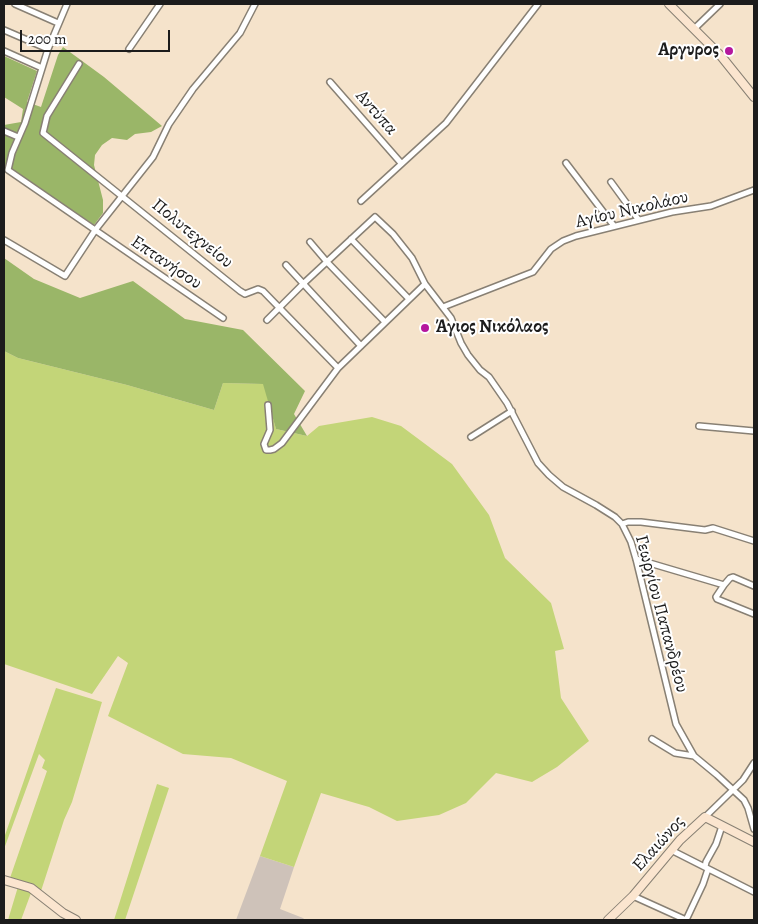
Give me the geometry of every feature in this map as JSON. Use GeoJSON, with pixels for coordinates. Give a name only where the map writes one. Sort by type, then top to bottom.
{"type":"FeatureCollection","features":[{"type":"Feature","properties":{"kind":"street"},"geometry":{"type":"LineString","coordinates":[[15,4],[58,23]]}},
{"type":"Feature","properties":{"kind":"street"},"geometry":{"type":"LineString","coordinates":[[4,131],[18,138],[25,123],[48,49],[66,4]]}},
{"type":"Feature","properties":{"kind":"street"},"geometry":{"type":"LineString","coordinates":[[129,50],[160,4]]}},
{"type":"Feature","properties":{"kind":"street"},"geometry":{"type":"LineString","coordinates":[[4,240],[65,276],[96,229],[153,157],[169,124],[193,89],[240,33],[255,4]]}},
{"type":"Feature","properties":{"kind":"street"},"geometry":{"type":"LineString","coordinates":[[361,201],[446,123],[538,4]]}},
{"type":"Feature","properties":{"kind":"street"},"geometry":{"type":"LineString","coordinates":[[670,4],[736,73],[754,96]]}},
{"type":"Feature","properties":{"kind":"street"},"geometry":{"type":"LineString","coordinates":[[694,29],[720,4]]}},
{"type":"Feature","properties":{"kind":"street"},"geometry":{"type":"LineString","coordinates":[[4,30],[48,49]]}},
{"type":"Feature","properties":{"kind":"street"},"geometry":{"type":"LineString","coordinates":[[4,51],[42,68]]}},
{"type":"Feature","properties":{"kind":"street","name":"Πολυτεχνείου"},"geometry":{"type":"LineString","coordinates":[[78,64],[47,116],[43,132],[245,294],[258,289],[263,290],[280,308]]}},
{"type":"Feature","properties":{"kind":"street","name":"Αντύπα"},"geometry":{"type":"LineString","coordinates":[[330,82],[401,163]]}},
{"type":"Feature","properties":{"kind":"street","name":"Επτανήσου"},"geometry":{"type":"LineString","coordinates":[[18,138],[8,170],[96,229],[222,318]]}},
{"type":"Feature","properties":{"kind":"street"},"geometry":{"type":"LineString","coordinates":[[566,163],[614,226]]}},
{"type":"Feature","properties":{"kind":"street"},"geometry":{"type":"LineString","coordinates":[[611,182],[638,219]]}},
{"type":"Feature","properties":{"kind":"street","name":"Αγίου Νικολάου"},"geometry":{"type":"LineString","coordinates":[[443,306],[533,272],[551,249],[562,241],[638,219],[711,206],[754,190]]}},
{"type":"Feature","properties":{"kind":"street","name":"Γεωργίου Παπανδρέου"},"geometry":{"type":"LineString","coordinates":[[351,239],[375,217],[402,245],[416,264],[425,284],[451,318],[468,355],[480,370],[489,377],[512,411],[538,463],[564,487],[615,517],[622,524],[632,542],[676,724],[694,756],[744,800],[754,829]]}},
{"type":"Feature","properties":{"kind":"street"},"geometry":{"type":"LineString","coordinates":[[267,320],[351,239],[409,299]]}},
{"type":"Feature","properties":{"kind":"street"},"geometry":{"type":"LineString","coordinates":[[310,242],[385,322]]}},
{"type":"Feature","properties":{"kind":"street"},"geometry":{"type":"LineString","coordinates":[[286,265],[361,346]]}},
{"type":"Feature","properties":{"kind":"street"},"geometry":{"type":"LineString","coordinates":[[268,405],[270,430],[264,444],[266,450],[274,450],[282,443],[338,368],[425,284]]}},
{"type":"Feature","properties":{"kind":"street"},"geometry":{"type":"LineString","coordinates":[[280,308],[338,368]]}},
{"type":"Feature","properties":{"kind":"street"},"geometry":{"type":"LineString","coordinates":[[471,437],[512,411]]}},
{"type":"Feature","properties":{"kind":"street"},"geometry":{"type":"LineString","coordinates":[[698,426],[754,431]]}},
{"type":"Feature","properties":{"kind":"street"},"geometry":{"type":"LineString","coordinates":[[622,524],[641,522],[705,530],[713,528],[754,541]]}},
{"type":"Feature","properties":{"kind":"street"},"geometry":{"type":"LineString","coordinates":[[636,558],[724,585]]}},
{"type":"Feature","properties":{"kind":"street"},"geometry":{"type":"LineString","coordinates":[[754,586],[733,577],[724,585],[716,597],[754,614]]}},
{"type":"Feature","properties":{"kind":"street"},"geometry":{"type":"LineString","coordinates":[[652,738],[675,753],[694,756]]}},
{"type":"Feature","properties":{"kind":"street","name":"Ελαιώνος"},"geometry":{"type":"LineString","coordinates":[[608,920],[633,896],[671,850],[734,790],[754,763]]}},
{"type":"Feature","properties":{"kind":"street"},"geometry":{"type":"LineString","coordinates":[[705,817],[754,842]]}},
{"type":"Feature","properties":{"kind":"street"},"geometry":{"type":"LineString","coordinates":[[633,896],[686,920],[703,884],[706,862],[716,844],[722,826]]}},
{"type":"Feature","properties":{"kind":"street"},"geometry":{"type":"LineString","coordinates":[[671,850],[754,892]]}},
{"type":"Feature","properties":{"kind":"street"},"geometry":{"type":"LineString","coordinates":[[4,880],[31,888],[63,913],[76,920]]}},
{"type":"Feature","properties":{"kind":"shaded area"},"geometry":{"type":"Polygon","coordinates":[[[260,856],[294,867],[280,909],[305,920],[236,920],[260,856]]]}},
{"type":"Feature","properties":{"kind":"green space"},"geometry":{"type":"Polygon","coordinates":[[[63,47],[104,77],[162,126],[151,132],[135,134],[127,140],[112,138],[102,145],[95,155],[94,165],[103,200],[103,213],[94,225],[4,164],[4,125],[21,122],[23,109],[4,97],[4,56],[37,71],[27,102],[41,107],[58,55],[63,47]]]}},
{"type":"Feature","properties":{"kind":"green space"},"geometry":{"type":"Polygon","coordinates":[[[4,258],[34,279],[80,298],[133,281],[185,319],[243,330],[305,391],[294,414],[307,436],[276,429],[263,384],[223,383],[214,410],[127,385],[18,358],[4,351],[4,258]]]}},
{"type":"Feature","properties":{"kind":"green space"},"geometry":{"type":"Polygon","coordinates":[[[4,351],[18,358],[127,385],[214,410],[223,383],[264,384],[276,429],[307,436],[319,426],[372,417],[401,426],[452,464],[489,515],[505,558],[551,603],[564,649],[555,651],[561,698],[589,741],[557,767],[532,782],[496,773],[466,803],[439,815],[397,821],[369,807],[321,793],[294,867],[260,856],[287,781],[231,758],[183,754],[108,716],[128,663],[118,656],[92,694],[4,664],[4,351]]]}},
{"type":"Feature","properties":{"kind":"green space"},"geometry":{"type":"Polygon","coordinates":[[[56,688],[102,702],[72,802],[64,820],[41,891],[31,893],[21,920],[8,920],[20,880],[10,878],[47,771],[42,768],[45,760],[39,754],[4,849],[4,838],[56,688]]]}},
{"type":"Feature","properties":{"kind":"green space"},"geometry":{"type":"Polygon","coordinates":[[[157,784],[169,788],[125,920],[114,920],[157,784]]]}},
{"type":"Feature","properties":{"kind":"place","name":"Αργυρος"},"geometry":{"type":"Point","coordinates":[729,51]}},
{"type":"Feature","properties":{"kind":"place","name":"Άγιος Νικόλαος"},"geometry":{"type":"Point","coordinates":[425,328]}}]}
